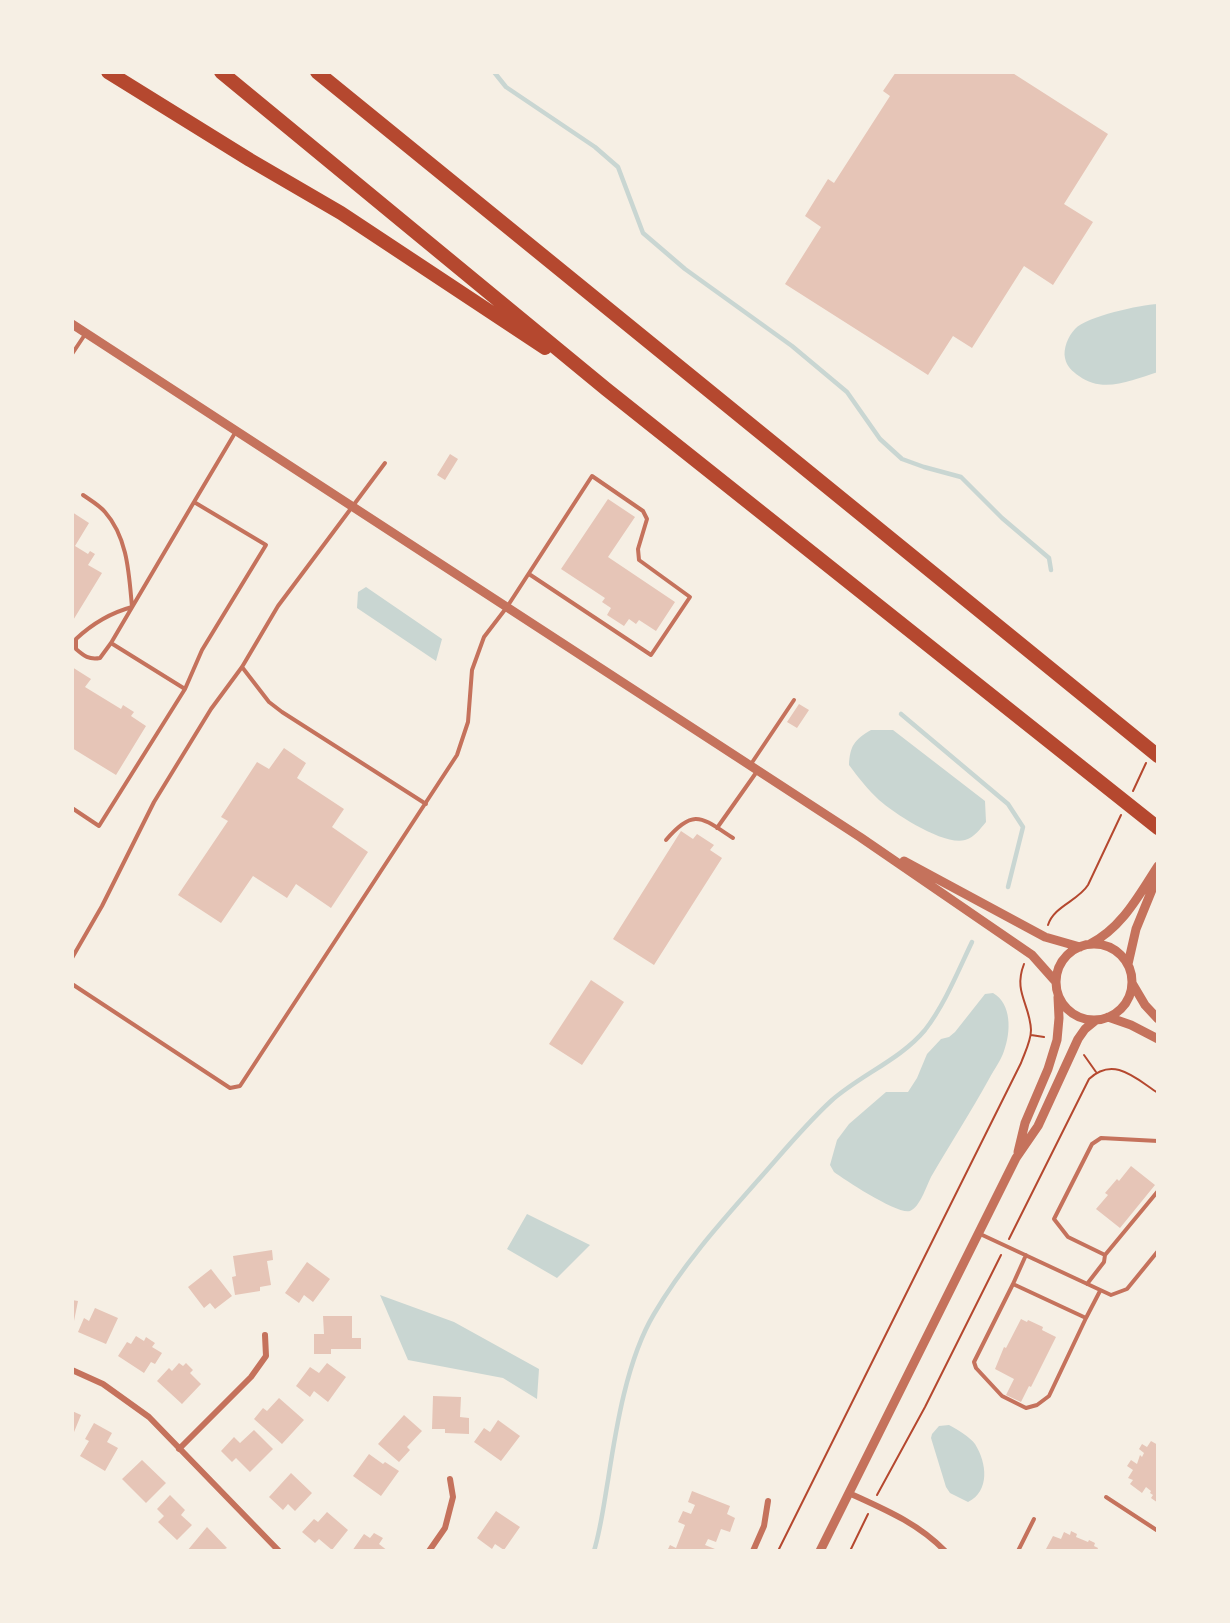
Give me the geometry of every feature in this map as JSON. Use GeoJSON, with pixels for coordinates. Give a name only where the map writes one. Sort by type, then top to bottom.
{"type":"FeatureCollection","features":[{"type":"Feature","properties":{"kind":"highway"},"geometry":{"type":"LineString","coordinates":[[108,72],[240,154],[341,213],[606,389]]}},
{"type":"Feature","properties":{"kind":"highway"},"geometry":{"type":"LineString","coordinates":[[221,72],[606,389],[1158,828]]}},
{"type":"Feature","properties":{"kind":"highway"},"geometry":{"type":"LineString","coordinates":[[317,72],[1123,728],[1153,757]]}},
{"type":"Feature","properties":{"kind":"street"},"geometry":{"type":"LineString","coordinates":[[72,324],[860,837],[1032,955],[1056,982]]}},
{"type":"Feature","properties":{"kind":"street"},"geometry":{"type":"LineString","coordinates":[[860,837],[1045,937],[1080,947]]}},
{"type":"Feature","properties":{"kind":"street"},"geometry":{"type":"LineString","coordinates":[[1016,1158],[1025,1123],[1058,1040],[1057,971],[1062,961],[1070,953],[1090,944],[1122,920],[1158,866]]}},
{"type":"Feature","properties":{"kind":"street"},"geometry":{"type":"LineString","coordinates":[[1058,994],[1062,1004],[1079,1017],[1095,1020],[1108,1017],[1122,1008],[1128,998],[1131,982],[1128,964],[1136,929],[1158,875]]}},
{"type":"Feature","properties":{"kind":"street"},"geometry":{"type":"LineString","coordinates":[[1090,944],[1112,948],[1128,964]]}},
{"type":"Feature","properties":{"kind":"street"},"geometry":{"type":"LineString","coordinates":[[1131,982],[1145,1005],[1158,1019]]}},
{"type":"Feature","properties":{"kind":"street"},"geometry":{"type":"LineString","coordinates":[[1108,1017],[1131,1025],[1158,1039]]}},
{"type":"Feature","properties":{"kind":"street"},"geometry":{"type":"LineString","coordinates":[[820,1551],[1016,1158],[1038,1126],[1078,1039],[1095,1020]]}},
{"type":"Feature","properties":{"kind":"street"},"geometry":{"type":"LineString","coordinates":[[178,1449],[251,1377],[266,1356],[265,1335]]}},
{"type":"Feature","properties":{"kind":"street"},"geometry":{"type":"LineString","coordinates":[[72,1370],[103,1384],[149,1417],[279,1551]]}},
{"type":"Feature","properties":{"kind":"street"},"geometry":{"type":"LineString","coordinates":[[429,1551],[445,1528],[453,1497],[450,1479]]}},
{"type":"Feature","properties":{"kind":"street"},"geometry":{"type":"LineString","coordinates":[[849,1493],[919,1528],[945,1551]]}},
{"type":"Feature","properties":{"kind":"street"},"geometry":{"type":"LineString","coordinates":[[753,1551],[764,1526],[768,1501]]}},
{"type":"Feature","properties":{"kind":"lane"},"geometry":{"type":"LineString","coordinates":[[72,354],[86,333]]}},
{"type":"Feature","properties":{"kind":"lane"},"geometry":{"type":"LineString","coordinates":[[132,607],[115,612],[89,627],[76,639],[76,649],[91,660],[100,658],[111,643],[237,431]]}},
{"type":"Feature","properties":{"kind":"lane"},"geometry":{"type":"LineString","coordinates":[[72,958],[102,906],[154,802],[211,709],[242,667],[278,606],[385,463]]}},
{"type":"Feature","properties":{"kind":"lane"},"geometry":{"type":"LineString","coordinates":[[72,984],[230,1088],[240,1086],[457,755],[468,722],[472,670],[484,637],[507,607],[528,574],[592,476],[643,511],[647,519],[638,549],[639,561],[690,597],[651,655],[528,574]]}},
{"type":"Feature","properties":{"kind":"lane"},"geometry":{"type":"LineString","coordinates":[[83,495],[104,510],[116,526],[129,571],[132,607]]}},
{"type":"Feature","properties":{"kind":"lane"},"geometry":{"type":"LineString","coordinates":[[72,808],[99,826],[185,689],[202,650],[266,545],[194,502]]}},
{"type":"Feature","properties":{"kind":"lane"},"geometry":{"type":"LineString","coordinates":[[111,643],[185,689]]}},
{"type":"Feature","properties":{"kind":"lane"},"geometry":{"type":"LineString","coordinates":[[242,667],[269,702],[426,804]]}},
{"type":"Feature","properties":{"kind":"lane"},"geometry":{"type":"LineString","coordinates":[[717,828],[794,700]]}},
{"type":"Feature","properties":{"kind":"lane"},"geometry":{"type":"LineString","coordinates":[[666,840],[679,825],[701,818],[733,838]]}},
{"type":"Feature","properties":{"kind":"lane"},"geometry":{"type":"LineString","coordinates":[[1105,1255],[1068,1237],[1054,1219],[1092,1144],[1101,1137],[1158,1141]]}},
{"type":"Feature","properties":{"kind":"lane"},"geometry":{"type":"LineString","coordinates":[[1087,1284],[1104,1262],[1105,1255],[1158,1191]]}},
{"type":"Feature","properties":{"kind":"lane"},"geometry":{"type":"LineString","coordinates":[[978,1233],[1111,1295],[1127,1289],[1158,1251]]}},
{"type":"Feature","properties":{"kind":"lane"},"geometry":{"type":"LineString","coordinates":[[1026,1255],[974,1362],[976,1368],[1002,1396],[1026,1408],[1037,1405],[1049,1396],[1100,1291]]}},
{"type":"Feature","properties":{"kind":"lane"},"geometry":{"type":"LineString","coordinates":[[1013,1284],[1086,1318]]}},
{"type":"Feature","properties":{"kind":"lane"},"geometry":{"type":"LineString","coordinates":[[1106,1497],[1158,1531]]}},
{"type":"Feature","properties":{"kind":"lane"},"geometry":{"type":"LineString","coordinates":[[1018,1551],[1034,1519]]}},
{"type":"Feature","properties":{"kind":"path"},"geometry":{"type":"LineString","coordinates":[[1133,790],[1153,757]]}},
{"type":"Feature","properties":{"kind":"path"},"geometry":{"type":"LineString","coordinates":[[1045,937],[1050,918],[1083,893],[1088,885],[1123,811]]}},
{"type":"Feature","properties":{"kind":"path"},"geometry":{"type":"LineString","coordinates":[[778,1551],[1021,1063],[1031,1028],[1019,982],[1024,962],[1032,955]]}},
{"type":"Feature","properties":{"kind":"path"},"geometry":{"type":"LineString","coordinates":[[850,1551],[925,1407],[1089,1079],[1096,1072],[1108,1068],[1122,1070],[1158,1093]]}},
{"type":"Feature","properties":{"kind":"shaded area"},"geometry":{"type":"Polygon","coordinates":[[[1158,304],[1158,372],[1128,382],[1108,385],[1088,381],[1068,366],[1065,354],[1067,343],[1072,332],[1081,324],[1114,312],[1158,304]]]}},
{"type":"Feature","properties":{"kind":"shaded area"},"geometry":{"type":"Polygon","coordinates":[[[366,587],[442,639],[436,661],[357,608],[358,592],[366,587]]]}},
{"type":"Feature","properties":{"kind":"shaded area"},"geometry":{"type":"Polygon","coordinates":[[[871,730],[893,730],[985,801],[986,822],[972,837],[956,841],[920,828],[886,806],[849,765],[850,753],[854,744],[871,730]]]}},
{"type":"Feature","properties":{"kind":"shaded area"},"geometry":{"type":"Polygon","coordinates":[[[993,993],[1004,1004],[1007,1011],[1009,1027],[1004,1051],[914,1209],[904,1211],[895,1208],[834,1172],[830,1165],[837,1140],[849,1124],[886,1092],[908,1092],[927,1054],[941,1039],[955,1032],[985,994],[993,993]]]}},
{"type":"Feature","properties":{"kind":"shaded area"},"geometry":{"type":"Polygon","coordinates":[[[527,1214],[590,1245],[557,1278],[507,1249],[527,1214]]]}},
{"type":"Feature","properties":{"kind":"shaded area"},"geometry":{"type":"Polygon","coordinates":[[[380,1295],[454,1322],[539,1369],[537,1399],[503,1378],[408,1360],[380,1295]]]}},
{"type":"Feature","properties":{"kind":"shaded area"},"geometry":{"type":"Polygon","coordinates":[[[949,1425],[973,1441],[984,1468],[980,1491],[968,1502],[950,1493],[946,1487],[931,1438],[939,1426],[949,1425]]]}},
{"type":"Feature","properties":{"kind":"building"},"geometry":{"type":"Polygon","coordinates":[[[896,72],[1011,72],[1108,134],[1064,204],[1093,222],[1053,285],[1024,266],[972,348],[953,336],[928,375],[785,284],[821,227],[805,216],[828,179],[834,183],[890,96],[883,91],[896,72]]]}},
{"type":"Feature","properties":{"kind":"building"},"geometry":{"type":"Polygon","coordinates":[[[450,454],[458,459],[445,480],[437,475],[450,454]]]}},
{"type":"Feature","properties":{"kind":"building"},"geometry":{"type":"Polygon","coordinates":[[[608,499],[635,517],[608,557],[675,602],[656,631],[639,620],[636,624],[629,619],[624,626],[607,615],[611,608],[602,602],[605,598],[561,569],[608,499]]]}},
{"type":"Feature","properties":{"kind":"building"},"geometry":{"type":"Polygon","coordinates":[[[72,512],[89,523],[75,546],[88,554],[90,551],[95,554],[88,565],[102,573],[72,622],[72,512]]]}},
{"type":"Feature","properties":{"kind":"building"},"geometry":{"type":"Polygon","coordinates":[[[72,667],[91,679],[85,687],[121,709],[123,705],[134,712],[131,716],[146,726],[116,775],[72,748],[72,667]]]}},
{"type":"Feature","properties":{"kind":"building"},"geometry":{"type":"Polygon","coordinates":[[[799,704],[809,710],[797,728],[787,722],[799,704]]]}},
{"type":"Feature","properties":{"kind":"building"},"geometry":{"type":"Polygon","coordinates":[[[284,748],[306,763],[297,778],[344,809],[332,827],[368,852],[331,908],[296,884],[287,898],[253,876],[221,923],[178,895],[228,821],[221,817],[257,762],[269,769],[284,748]]]}},
{"type":"Feature","properties":{"kind":"building"},"geometry":{"type":"Polygon","coordinates":[[[681,831],[693,839],[697,834],[714,845],[710,850],[722,858],[654,965],[613,939],[681,831]]]}},
{"type":"Feature","properties":{"kind":"building"},"geometry":{"type":"Polygon","coordinates":[[[591,980],[624,1002],[582,1065],[549,1044],[591,980]]]}},
{"type":"Feature","properties":{"kind":"building"},"geometry":{"type":"Polygon","coordinates":[[[1131,1166],[1155,1185],[1120,1228],[1096,1209],[1108,1195],[1105,1193],[1131,1166]]]}},
{"type":"Feature","properties":{"kind":"building"},"geometry":{"type":"Polygon","coordinates":[[[272,1250],[273,1260],[267,1261],[271,1285],[260,1287],[260,1291],[235,1295],[232,1277],[236,1276],[233,1256],[272,1250]]]}},
{"type":"Feature","properties":{"kind":"building"},"geometry":{"type":"Polygon","coordinates":[[[307,1262],[330,1279],[313,1302],[304,1295],[299,1303],[285,1293],[307,1262]]]}},
{"type":"Feature","properties":{"kind":"building"},"geometry":{"type":"Polygon","coordinates":[[[211,1269],[232,1296],[215,1309],[210,1303],[204,1308],[188,1287],[211,1269]]]}},
{"type":"Feature","properties":{"kind":"building"},"geometry":{"type":"Polygon","coordinates":[[[72,1300],[78,1301],[73,1326],[72,1325],[72,1300]]]}},
{"type":"Feature","properties":{"kind":"building"},"geometry":{"type":"Polygon","coordinates":[[[95,1308],[118,1318],[106,1344],[78,1332],[84,1318],[89,1321],[95,1308]]]}},
{"type":"Feature","properties":{"kind":"building"},"geometry":{"type":"Polygon","coordinates":[[[323,1316],[352,1316],[352,1338],[361,1338],[361,1349],[331,1349],[331,1354],[314,1354],[314,1334],[324,1334],[323,1316]]]}},
{"type":"Feature","properties":{"kind":"building"},"geometry":{"type":"Polygon","coordinates":[[[1021,1319],[1043,1327],[1042,1330],[1056,1337],[1021,1402],[1006,1395],[1014,1379],[995,1369],[1004,1347],[1006,1348],[1021,1319]]]}},
{"type":"Feature","properties":{"kind":"building"},"geometry":{"type":"Polygon","coordinates":[[[136,1336],[144,1341],[146,1337],[155,1343],[152,1347],[162,1353],[155,1364],[151,1362],[144,1373],[118,1356],[127,1342],[131,1344],[136,1336]]]}},
{"type":"Feature","properties":{"kind":"building"},"geometry":{"type":"Polygon","coordinates":[[[179,1363],[183,1366],[186,1363],[193,1370],[190,1373],[201,1384],[182,1404],[157,1381],[169,1368],[172,1371],[179,1363]]]}},
{"type":"Feature","properties":{"kind":"building"},"geometry":{"type":"Polygon","coordinates":[[[327,1363],[346,1377],[328,1402],[314,1391],[310,1397],[296,1386],[310,1367],[319,1373],[327,1363]]]}},
{"type":"Feature","properties":{"kind":"building"},"geometry":{"type":"Polygon","coordinates":[[[433,1396],[461,1397],[460,1417],[469,1418],[469,1434],[445,1433],[445,1429],[432,1429],[433,1396]]]}},
{"type":"Feature","properties":{"kind":"building"},"geometry":{"type":"Polygon","coordinates":[[[279,1398],[304,1420],[282,1444],[254,1419],[263,1408],[267,1411],[279,1398]]]}},
{"type":"Feature","properties":{"kind":"building"},"geometry":{"type":"Polygon","coordinates":[[[72,1411],[81,1415],[72,1437],[72,1411]]]}},
{"type":"Feature","properties":{"kind":"building"},"geometry":{"type":"Polygon","coordinates":[[[404,1415],[422,1431],[407,1447],[410,1450],[399,1462],[378,1444],[404,1415]]]}},
{"type":"Feature","properties":{"kind":"building"},"geometry":{"type":"Polygon","coordinates":[[[498,1420],[520,1436],[501,1461],[474,1442],[484,1428],[490,1432],[498,1420]]]}},
{"type":"Feature","properties":{"kind":"building"},"geometry":{"type":"Polygon","coordinates":[[[94,1423],[112,1433],[107,1442],[118,1448],[105,1471],[80,1456],[89,1441],[85,1439],[94,1423]]]}},
{"type":"Feature","properties":{"kind":"building"},"geometry":{"type":"Polygon","coordinates":[[[254,1430],[273,1449],[250,1472],[236,1458],[232,1462],[221,1451],[234,1437],[240,1443],[254,1430]]]}},
{"type":"Feature","properties":{"kind":"building"},"geometry":{"type":"Polygon","coordinates":[[[1151,1441],[1158,1445],[1158,1503],[1151,1498],[1153,1495],[1151,1491],[1146,1487],[1142,1493],[1130,1484],[1133,1480],[1128,1478],[1133,1470],[1127,1466],[1131,1460],[1137,1464],[1140,1455],[1142,1457],[1144,1453],[1139,1449],[1142,1444],[1147,1447],[1151,1441]]]}},
{"type":"Feature","properties":{"kind":"building"},"geometry":{"type":"Polygon","coordinates":[[[369,1454],[399,1471],[381,1496],[353,1476],[369,1454]]]}},
{"type":"Feature","properties":{"kind":"building"},"geometry":{"type":"Polygon","coordinates":[[[142,1460],[166,1483],[146,1503],[122,1479],[142,1460]]]}},
{"type":"Feature","properties":{"kind":"building"},"geometry":{"type":"Polygon","coordinates":[[[291,1473],[312,1493],[295,1511],[288,1504],[283,1510],[269,1497],[291,1473]]]}},
{"type":"Feature","properties":{"kind":"building"},"geometry":{"type":"Polygon","coordinates":[[[692,1491],[730,1506],[727,1514],[735,1518],[730,1532],[721,1529],[716,1542],[708,1539],[705,1545],[720,1551],[667,1551],[670,1545],[676,1548],[685,1525],[678,1522],[683,1511],[691,1514],[695,1505],[688,1502],[692,1491]]]}},
{"type":"Feature","properties":{"kind":"building"},"geometry":{"type":"Polygon","coordinates":[[[170,1495],[185,1510],[181,1515],[192,1525],[177,1540],[158,1522],[164,1516],[157,1509],[170,1495]]]}},
{"type":"Feature","properties":{"kind":"building"},"geometry":{"type":"Polygon","coordinates":[[[496,1511],[520,1527],[504,1550],[495,1544],[492,1549],[477,1538],[496,1511]]]}},
{"type":"Feature","properties":{"kind":"building"},"geometry":{"type":"Polygon","coordinates":[[[327,1512],[348,1530],[332,1550],[319,1539],[315,1543],[302,1532],[314,1519],[318,1522],[327,1512]]]}},
{"type":"Feature","properties":{"kind":"building"},"geometry":{"type":"Polygon","coordinates":[[[207,1527],[227,1548],[225,1549],[227,1551],[187,1551],[207,1527]]]}},
{"type":"Feature","properties":{"kind":"building"},"geometry":{"type":"Polygon","coordinates":[[[1071,1531],[1077,1534],[1076,1537],[1095,1543],[1097,1551],[1051,1551],[1046,1549],[1053,1536],[1061,1539],[1064,1532],[1070,1535],[1071,1531]]]}},
{"type":"Feature","properties":{"kind":"building"},"geometry":{"type":"Polygon","coordinates":[[[374,1533],[383,1538],[379,1544],[388,1551],[352,1551],[364,1534],[370,1538],[374,1533]]]}},
{"type":"Feature","properties":{"kind":"waterway"},"geometry":{"type":"LineString","coordinates":[[494,72],[506,87],[595,147],[618,167],[643,233],[685,269],[792,346],[847,392],[880,439],[902,459],[961,477],[1002,518],[1049,558],[1051,570]]}},
{"type":"Feature","properties":{"kind":"waterway"},"geometry":{"type":"LineString","coordinates":[[901,714],[1008,804],[1023,827],[1008,887]]}},
{"type":"Feature","properties":{"kind":"waterway"},"geometry":{"type":"LineString","coordinates":[[594,1551],[624,1394],[645,1332],[665,1296],[717,1227],[812,1120],[842,1092],[892,1059],[925,1030],[945,998],[972,942]]}}]}
